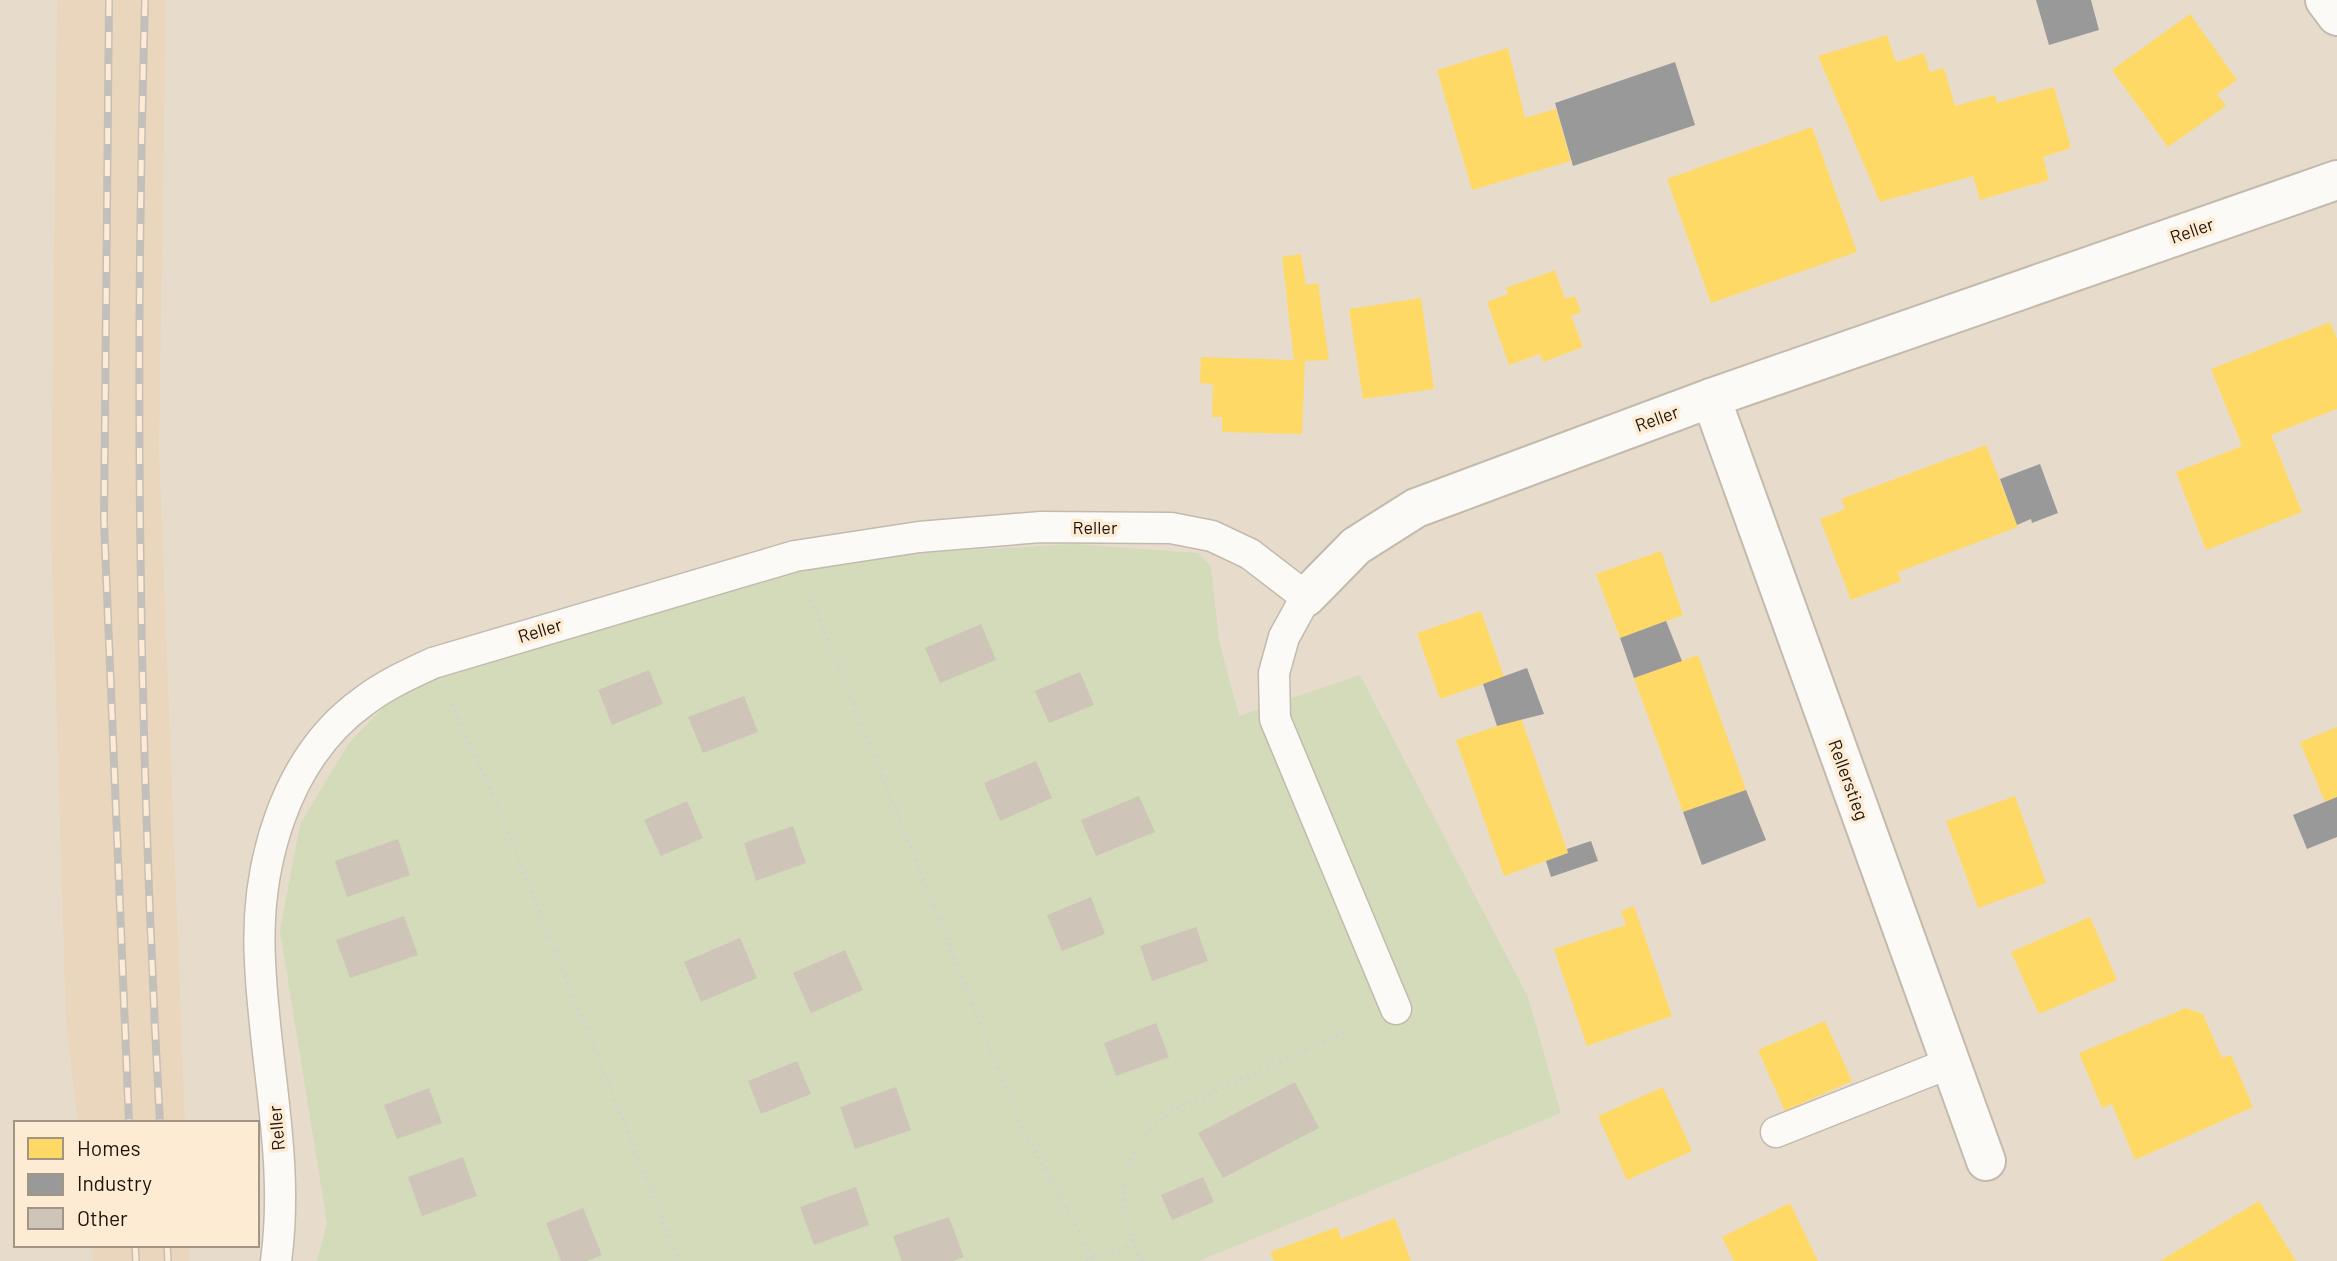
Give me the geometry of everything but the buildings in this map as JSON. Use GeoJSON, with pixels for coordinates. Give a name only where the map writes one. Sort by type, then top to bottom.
{"type":"FeatureCollection","features":[{"type":"Feature","properties":{"kind":"street"},"geometry":{"type":"LineString","coordinates":[[2325,0],[2337,16]]}},
{"type":"Feature","properties":{"kind":"street","name":"Reller"},"geometry":{"type":"LineString","coordinates":[[1306,597],[1356,546],[1416,508],[1711,398],[2337,180]]}},
{"type":"Feature","properties":{"kind":"street","name":"Rellerstieg"},"geometry":{"type":"LineString","coordinates":[[1711,398],[1986,1161]]}},
{"type":"Feature","properties":{"kind":"lane","name":"Reller"},"geometry":{"type":"LineString","coordinates":[[276,1261],[281,1224],[281,1173],[260,960],[268,857],[279,818],[293,788],[331,730],[362,701],[394,681],[433,663],[795,556],[919,537],[1041,527],[1171,528],[1212,536],[1250,554],[1306,597]]}},
{"type":"Feature","properties":{"kind":"lane"},"geometry":{"type":"LineString","coordinates":[[1306,597],[1284,637],[1274,673],[1275,719],[1396,1009]]}},
{"type":"Feature","properties":{"kind":"lane"},"geometry":{"type":"LineString","coordinates":[[1776,1132],[1950,1063]]}},
{"type":"Feature","properties":{"kind":"path"},"geometry":{"type":"LineString","coordinates":[[795,556],[911,841],[1019,1121],[1093,1258]]}},
{"type":"Feature","properties":{"kind":"path"},"geometry":{"type":"LineString","coordinates":[[433,663],[495,800],[679,1261]]}},
{"type":"Feature","properties":{"kind":"path"},"geometry":{"type":"LineString","coordinates":[[1142,1261],[1132,1244],[1126,1214],[1126,1183],[1131,1159],[1147,1134],[1170,1112],[1396,1009]]}},
{"type":"Feature","properties":{"kind":"path"},"geometry":{"type":"LineString","coordinates":[[1086,1261],[1132,1244]]}},
{"type":"Feature","properties":{"kind":"shaded area"},"geometry":{"type":"Polygon","coordinates":[[[57,0],[166,0],[159,450],[185,1121],[78,1121],[66,1023],[51,529],[57,0]]]}},
{"type":"Feature","properties":{"kind":"shaded area"},"geometry":{"type":"Polygon","coordinates":[[[92,1247],[189,1247],[190,1261],[93,1261],[92,1247]]]}},
{"type":"Feature","properties":{"kind":"green space"},"geometry":{"type":"Polygon","coordinates":[[[1073,544],[1198,553],[1211,566],[1219,641],[1239,716],[1360,675],[1528,997],[1561,1113],[1199,1261],[317,1261],[327,1223],[280,931],[300,824],[349,743],[392,699],[442,672],[789,573],[921,553],[1073,544]]]}},
{"type":"Feature","properties":{"kind":"railway"},"geometry":{"type":"LineString","coordinates":[[109,0],[104,522],[129,1121]]}},
{"type":"Feature","properties":{"kind":"railway"},"geometry":{"type":"LineString","coordinates":[[145,0],[140,281],[140,562],[147,842],[160,1121]]}},
{"type":"Feature","properties":{"kind":"railway"},"geometry":{"type":"LineString","coordinates":[[135,1247],[136,1261]]}},
{"type":"Feature","properties":{"kind":"railway"},"geometry":{"type":"LineString","coordinates":[[167,1247],[168,1261]]}}]}
